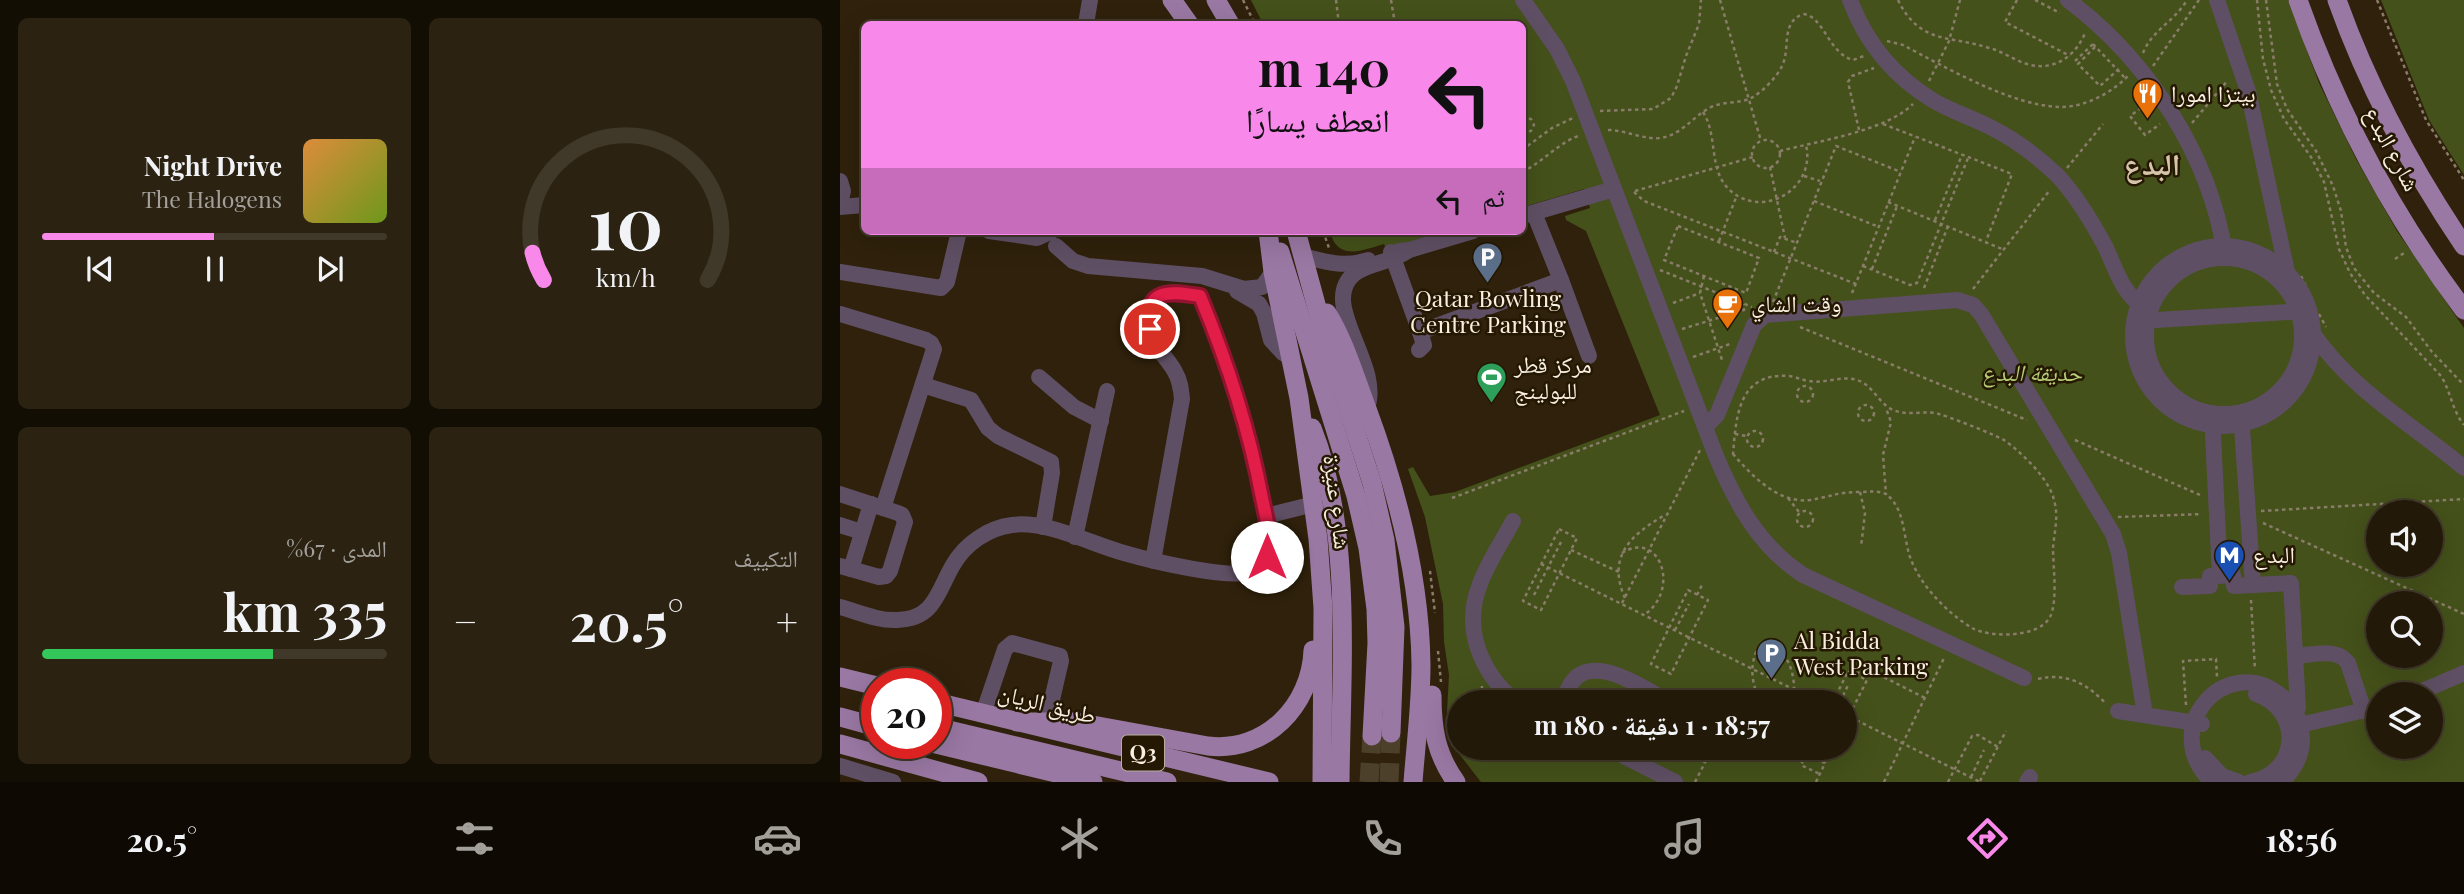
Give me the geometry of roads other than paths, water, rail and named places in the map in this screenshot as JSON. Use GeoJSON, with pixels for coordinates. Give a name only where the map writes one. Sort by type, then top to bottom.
{"type":"FeatureCollection","features":[{"type":"Feature","properties":{"kind":"main road"},"geometry":{"type":"LineString","coordinates":[[1172,0],[1187,21]]}},
{"type":"Feature","properties":{"kind":"main road"},"geometry":{"type":"LineString","coordinates":[[1216,0],[1228,21]]}},
{"type":"Feature","properties":{"kind":"main road","name":"شارع البدع"},"geometry":{"type":"LineString","coordinates":[[2298,0],[2343,110],[2378,178],[2417,244],[2464,310]]}},
{"type":"Feature","properties":{"kind":"main road","name":"شارع البدع"},"geometry":{"type":"LineString","coordinates":[[2337,0],[2365,69],[2395,132],[2464,246]]}},
{"type":"Feature","properties":{"kind":"main road","name":"شارع عنيزة"},"geometry":{"type":"LineString","coordinates":[[1268,235],[1273,272],[1299,398],[1321,573],[1322,782]]}},
{"type":"Feature","properties":{"kind":"main road","name":"شارع عنيزة"},"geometry":{"type":"LineString","coordinates":[[1274,235],[1356,496],[1368,548],[1376,609],[1382,734],[1395,627],[1385,540],[1364,455],[1312,292],[1297,235]]}},
{"type":"Feature","properties":{"kind":"main road","name":"شارع عنيزة"},"geometry":{"type":"LineString","coordinates":[[1312,292],[1335,327],[1367,408],[1404,525],[1419,629],[1420,693],[1413,782]]}},
{"type":"Feature","properties":{"kind":"main road"},"geometry":{"type":"LineString","coordinates":[[1299,398],[1320,451],[1338,555],[1342,617],[1340,782]]}},
{"type":"Feature","properties":{"kind":"main road"},"geometry":{"type":"LineString","coordinates":[[1017,722],[1046,720],[1095,724],[1219,747],[1242,745],[1255,740],[1266,734],[1289,713],[1305,687],[1311,667],[1314,605],[1321,573]]}},
{"type":"Feature","properties":{"kind":"main road"},"geometry":{"type":"LineString","coordinates":[[1419,629],[1431,678],[1436,746],[1456,782]]}},
{"type":"Feature","properties":{"kind":"main road"},"geometry":{"type":"LineString","coordinates":[[840,677],[861,682]]}},
{"type":"Feature","properties":{"kind":"main road","name":"طريق الريان"},"geometry":{"type":"LineString","coordinates":[[952,706],[1247,780],[1269,782]]}},
{"type":"Feature","properties":{"kind":"main road"},"geometry":{"type":"LineString","coordinates":[[840,707],[861,710]]}},
{"type":"Feature","properties":{"kind":"main road"},"geometry":{"type":"LineString","coordinates":[[840,717],[861,723]]}},
{"type":"Feature","properties":{"kind":"main road"},"geometry":{"type":"LineString","coordinates":[[952,731],[1167,782]]}},
{"type":"Feature","properties":{"kind":"main road"},"geometry":{"type":"LineString","coordinates":[[840,744],[978,782]]}},
{"type":"Feature","properties":{"kind":"main road"},"geometry":{"type":"LineString","coordinates":[[952,748],[1093,782]]}},
{"type":"Feature","properties":{"kind":"street"},"geometry":{"type":"LineString","coordinates":[[1086,21],[1090,0]]}},
{"type":"Feature","properties":{"kind":"street"},"geometry":{"type":"LineString","coordinates":[[1523,0],[1566,65],[1725,478],[1755,532],[1777,556],[1818,582],[2024,678]]}},
{"type":"Feature","properties":{"kind":"street"},"geometry":{"type":"LineString","coordinates":[[1850,0],[1863,30],[1888,64],[1922,93],[2008,136],[2059,178],[2087,216],[2125,289],[2142,314]]}},
{"type":"Feature","properties":{"kind":"street"},"geometry":{"type":"LineString","coordinates":[[2068,0],[2106,32],[2158,92],[2183,134],[2206,184],[2225,252]]}},
{"type":"Feature","properties":{"kind":"street"},"geometry":{"type":"LineString","coordinates":[[2217,0],[2253,112],[2294,274],[2333,360],[2354,383],[2464,468]]}},
{"type":"Feature","properties":{"kind":"street"},"geometry":{"type":"LineString","coordinates":[[1589,356],[1561,280],[1528,214],[1586,197],[1615,193]]}},
{"type":"Feature","properties":{"kind":"street"},"geometry":{"type":"LineString","coordinates":[[841,196],[861,197]]}},
{"type":"Feature","properties":{"kind":"street"},"geometry":{"type":"LineString","coordinates":[[841,196],[861,204]]}},
{"type":"Feature","properties":{"kind":"street"},"geometry":{"type":"LineString","coordinates":[[840,272],[941,288],[947,282],[958,235]]}},
{"type":"Feature","properties":{"kind":"street"},"geometry":{"type":"LineString","coordinates":[[1013,235],[1037,239],[1054,238],[1073,261],[1088,266],[1202,276],[1244,289],[1256,289],[1267,283],[1273,272]]}},
{"type":"Feature","properties":{"kind":"street"},"geometry":{"type":"LineString","coordinates":[[1367,408],[1371,383],[1343,306],[1343,292],[1349,279],[1357,272],[1392,256],[1460,235]]}},
{"type":"Feature","properties":{"kind":"street"},"geometry":{"type":"LineString","coordinates":[[2294,274],[2258,253],[2200,249],[2177,258],[2150,283],[2142,314],[2133,334],[2135,358],[2151,390],[2178,414],[2212,419],[2242,418],[2276,410],[2294,393],[2302,383],[2322,333]]}},
{"type":"Feature","properties":{"kind":"street"},"geometry":{"type":"LineString","coordinates":[[2225,252],[2274,277],[2309,308]]}},
{"type":"Feature","properties":{"kind":"street"},"geometry":{"type":"LineString","coordinates":[[1302,256],[1345,265],[1392,256]]}},
{"type":"Feature","properties":{"kind":"street"},"geometry":{"type":"LineString","coordinates":[[1392,256],[1424,345],[1419,350]]}},
{"type":"Feature","properties":{"kind":"street"},"geometry":{"type":"LineString","coordinates":[[840,607],[886,620],[915,616],[938,599],[953,565],[966,548],[982,535],[1008,525],[1043,527],[1153,561],[1233,573],[1253,571],[1263,563],[1269,550],[1266,516],[1240,407],[1200,296],[1202,276]]}},
{"type":"Feature","properties":{"kind":"street"},"geometry":{"type":"LineString","coordinates":[[1420,332],[1561,280]]}},
{"type":"Feature","properties":{"kind":"street"},"geometry":{"type":"LineString","coordinates":[[1231,285],[1239,293],[1259,304],[1271,340],[1291,358]]}},
{"type":"Feature","properties":{"kind":"street"},"geometry":{"type":"LineString","coordinates":[[1153,561],[1182,399],[1174,370],[1153,338],[1150,306],[1154,298],[1161,294],[1186,293],[1200,296]]}},
{"type":"Feature","properties":{"kind":"street"},"geometry":{"type":"LineString","coordinates":[[1706,430],[1717,415],[1754,325],[1761,317],[1768,314],[1846,308],[1957,300],[1968,302],[1981,314],[2113,534],[2119,553],[2144,715]]}},
{"type":"Feature","properties":{"kind":"street"},"geometry":{"type":"LineString","coordinates":[[2142,314],[2309,308]]}},
{"type":"Feature","properties":{"kind":"street"},"geometry":{"type":"LineString","coordinates":[[2242,418],[2270,398],[2292,374],[2309,308]]}},
{"type":"Feature","properties":{"kind":"street"},"geometry":{"type":"LineString","coordinates":[[840,314],[931,343],[934,352],[877,506],[845,567],[879,577],[886,576],[890,571],[905,519],[900,514],[877,506],[840,494]]}},
{"type":"Feature","properties":{"kind":"street"},"geometry":{"type":"LineString","coordinates":[[1039,377],[1074,407],[1101,422]]}},
{"type":"Feature","properties":{"kind":"street"},"geometry":{"type":"LineString","coordinates":[[923,385],[971,400],[988,428],[998,436],[1051,463],[1052,473],[1043,527]]}},
{"type":"Feature","properties":{"kind":"street"},"geometry":{"type":"LineString","coordinates":[[1075,537],[1107,391]]}},
{"type":"Feature","properties":{"kind":"street"},"geometry":{"type":"LineString","coordinates":[[2242,418],[2251,585]]}},
{"type":"Feature","properties":{"kind":"street"},"geometry":{"type":"LineString","coordinates":[[2212,419],[2220,576]]}},
{"type":"Feature","properties":{"kind":"street"},"geometry":{"type":"LineString","coordinates":[[1266,516],[1314,504]]}},
{"type":"Feature","properties":{"kind":"street"},"geometry":{"type":"LineString","coordinates":[[1504,690],[1489,674],[1478,650],[1473,612],[1479,587],[1513,521]]}},
{"type":"Feature","properties":{"kind":"street"},"geometry":{"type":"LineString","coordinates":[[840,525],[862,532]]}},
{"type":"Feature","properties":{"kind":"street"},"geometry":{"type":"LineString","coordinates":[[2182,587],[2210,586],[2210,576],[2233,575],[2234,586],[2291,583],[2298,708],[2294,709]]}},
{"type":"Feature","properties":{"kind":"street"},"geometry":{"type":"LineString","coordinates":[[984,714],[1006,649],[1012,643],[1060,656],[1046,720]]}},
{"type":"Feature","properties":{"kind":"street"},"geometry":{"type":"LineString","coordinates":[[2295,656],[2334,654],[2344,657],[2366,699]]}},
{"type":"Feature","properties":{"kind":"street"},"geometry":{"type":"LineString","coordinates":[[1568,690],[1570,684],[1586,672],[1605,670],[1645,690]]}},
{"type":"Feature","properties":{"kind":"street"},"geometry":{"type":"LineString","coordinates":[[2443,682],[2464,673]]}},
{"type":"Feature","properties":{"kind":"street"},"geometry":{"type":"LineString","coordinates":[[1570,684],[1584,678],[1598,677],[1626,690]]}},
{"type":"Feature","properties":{"kind":"street"},"geometry":{"type":"LineString","coordinates":[[2194,723],[2241,684]]}},
{"type":"Feature","properties":{"kind":"street"},"geometry":{"type":"LineString","coordinates":[[2241,684],[2273,702],[2295,727]]}},
{"type":"Feature","properties":{"kind":"street"},"geometry":{"type":"LineString","coordinates":[[2211,782],[2199,768],[2192,751],[2194,723],[2206,701],[2219,691],[2241,684],[2258,685],[2275,691],[2294,709],[2301,753],[2293,769],[2281,782]]}},
{"type":"Feature","properties":{"kind":"street"},"geometry":{"type":"LineString","coordinates":[[2295,727],[2366,710]]}},
{"type":"Feature","properties":{"kind":"street"},"geometry":{"type":"LineString","coordinates":[[2118,711],[2194,723]]}},
{"type":"Feature","properties":{"kind":"street"},"geometry":{"type":"LineString","coordinates":[[2194,723],[2209,765],[2222,776],[2239,782]]}},
{"type":"Feature","properties":{"kind":"street"},"geometry":{"type":"LineString","coordinates":[[2250,782],[2270,775],[2282,763],[2295,727]]}},
{"type":"Feature","properties":{"kind":"street"},"geometry":{"type":"LineString","coordinates":[[1632,760],[1675,782]]}},
{"type":"Feature","properties":{"kind":"street"},"geometry":{"type":"LineString","coordinates":[[840,766],[860,777],[893,782]]}},
{"type":"Feature","properties":{"kind":"tunnel"},"geometry":{"type":"LineString","coordinates":[[1389,782],[1391,733]]}},
{"type":"Feature","properties":{"kind":"tunnel"},"geometry":{"type":"LineString","coordinates":[[1369,782],[1372,736]]}},
{"type":"Feature","properties":{"kind":"place","name":"بيتزا امورا"},"geometry":{"type":"Point","coordinates":[2148,121]}},
{"type":"Feature","properties":{"kind":"place","name":"Qatar Bowling Centre Parking"},"geometry":{"type":"Point","coordinates":[1488,285]}},
{"type":"Feature","properties":{"kind":"place","name":"وقت الشاي"},"geometry":{"type":"Point","coordinates":[1728,331]}},
{"type":"Feature","properties":{"kind":"place","name":"مركز قطر للبولينج"},"geometry":{"type":"Point","coordinates":[1491,405]}},
{"type":"Feature","properties":{"kind":"place","name":"البدع"},"geometry":{"type":"Point","coordinates":[2230,582]}},
{"type":"Feature","properties":{"kind":"place","name":"Al Bidda West Parking"},"geometry":{"type":"Point","coordinates":[1771,681]}},
{"type":"Feature","properties":{"kind":"district","name":"البدع"},"geometry":{"type":"Point","coordinates":[2152,165]}},
{"type":"Feature","properties":{"kind":"park label","name":"حديقة البدع"},"geometry":{"type":"Point","coordinates":[2032,373]}}]}
